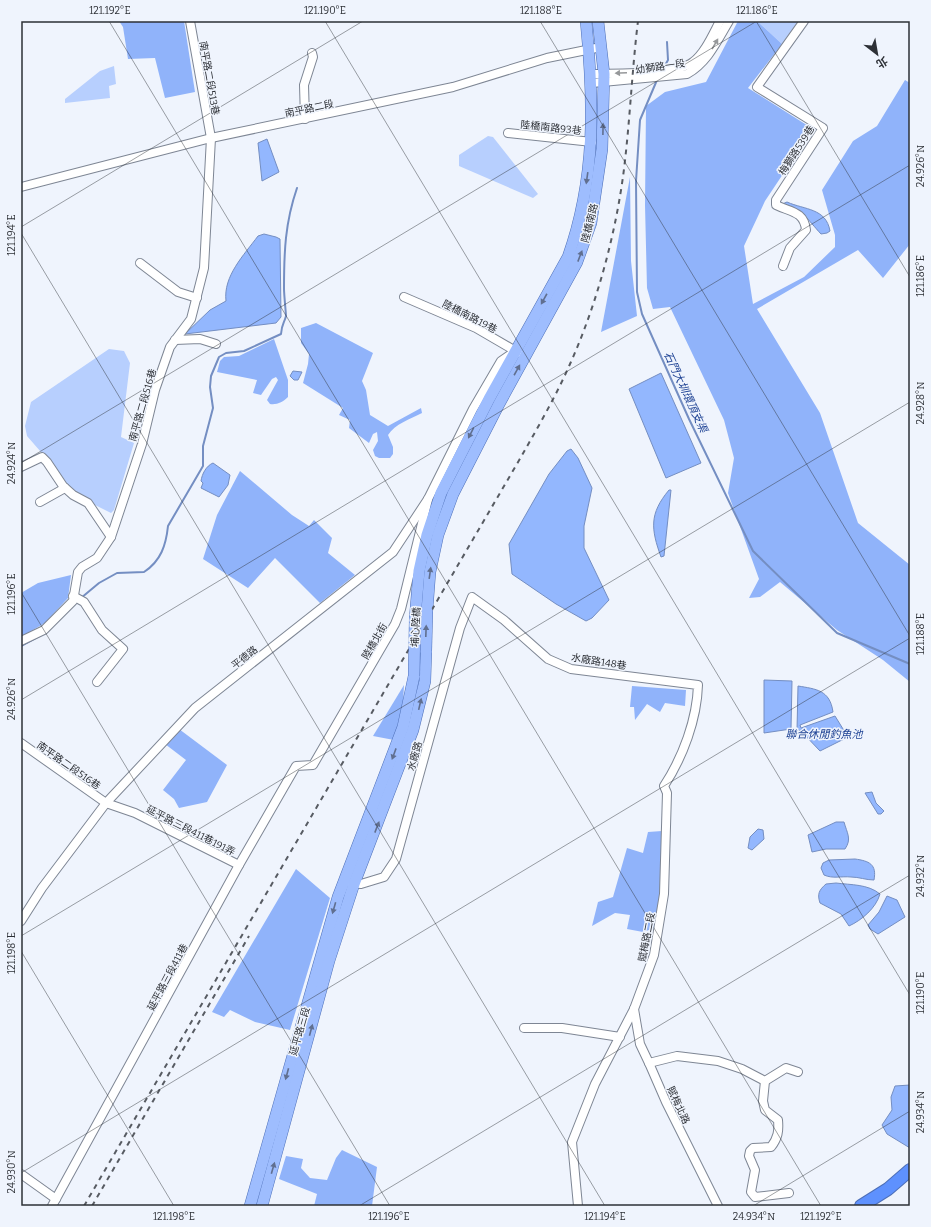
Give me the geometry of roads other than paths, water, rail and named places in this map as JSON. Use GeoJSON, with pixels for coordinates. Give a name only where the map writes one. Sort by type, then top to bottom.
{"type":"FeatureCollection","features":[{"type":"Feature","properties":{"kind":"highway"},"geometry":{"type":"LineString","coordinates":[[861,1206],[888,1189],[910,1170]]}},
{"type":"Feature","properties":{"kind":"highway"},"geometry":{"type":"LineString","coordinates":[[874,1206],[910,1179]]}},
{"type":"Feature","properties":{"kind":"main road","name":"陸橋南路"},"geometry":{"type":"LineString","coordinates":[[494,401],[568,257],[580,221],[592,142],[592,79],[586,21]]}},
{"type":"Feature","properties":{"kind":"main road","name":"陸橋南路"},"geometry":{"type":"LineString","coordinates":[[520,353],[577,262],[591,223],[602,149],[604,78],[598,21]]}},
{"type":"Feature","properties":{"kind":"main road","name":"埔心陸橋"},"geometry":{"type":"LineString","coordinates":[[363,863],[413,730],[425,681],[430,572],[438,535],[453,494],[494,401]]}},
{"type":"Feature","properties":{"kind":"main road","name":"埔心陸橋"},"geometry":{"type":"LineString","coordinates":[[352,858],[404,727],[414,676],[415,619],[419,571],[429,528],[441,493],[494,401]]}},
{"type":"Feature","properties":{"kind":"main road","name":"延平路三段"},"geometry":{"type":"LineString","coordinates":[[262,1206],[293,1097],[329,960],[348,883],[352,858]]}},
{"type":"Feature","properties":{"kind":"main road","name":"延平路三段"},"geometry":{"type":"LineString","coordinates":[[250,1206],[281,1094],[348,883],[363,863]]}},
{"type":"Feature","properties":{"kind":"main road"},"geometry":{"type":"LineString","coordinates":[[281,1094],[293,1097]]}},
{"type":"Feature","properties":{"kind":"main road"},"geometry":{"type":"LineString","coordinates":[[256,1186],[267,1190]]}},
{"type":"Feature","properties":{"kind":"street","name":"南平路二段513巷"},"geometry":{"type":"LineString","coordinates":[[190,21],[211,138]]}},
{"type":"Feature","properties":{"kind":"street","name":"幼獅路一段"},"geometry":{"type":"LineString","coordinates":[[604,78],[671,70],[684,67],[692,63],[700,56],[720,21]]}},
{"type":"Feature","properties":{"kind":"street","name":"幼獅路一段"},"geometry":{"type":"LineString","coordinates":[[592,79],[687,74],[710,54],[729,21]]}},
{"type":"Feature","properties":{"kind":"street","name":"梅獅路539巷"},"geometry":{"type":"LineString","coordinates":[[784,266],[790,248],[806,230],[805,222],[797,212],[776,205],[776,200],[823,128],[757,87],[804,21]]}},
{"type":"Feature","properties":{"kind":"street","name":"南平路二段"},"geometry":{"type":"LineString","coordinates":[[21,187],[211,138],[453,87],[547,58],[601,47]]}},
{"type":"Feature","properties":{"kind":"street"},"geometry":{"type":"LineString","coordinates":[[305,119],[306,100],[304,86],[313,57],[312,53]]}},
{"type":"Feature","properties":{"kind":"street","name":"陸橋南路93巷"},"geometry":{"type":"LineString","coordinates":[[508,133],[592,142]]}},
{"type":"Feature","properties":{"kind":"street","name":"南平路二段516巷"},"geometry":{"type":"LineString","coordinates":[[21,641],[44,630],[73,601],[78,572],[82,567],[97,558],[111,536],[142,444],[155,390],[170,347],[191,319],[197,298],[204,268],[211,138]]}},
{"type":"Feature","properties":{"kind":"street"},"geometry":{"type":"LineString","coordinates":[[140,263],[178,292],[197,298]]}},
{"type":"Feature","properties":{"kind":"street","name":"陸橋南路19巷"},"geometry":{"type":"LineString","coordinates":[[404,297],[476,328],[520,353]]}},
{"type":"Feature","properties":{"kind":"street"},"geometry":{"type":"LineString","coordinates":[[175,340],[200,339],[216,344]]}},
{"type":"Feature","properties":{"kind":"street","name":"陸橋南路"},"geometry":{"type":"LineString","coordinates":[[473,410],[502,361],[520,353]]}},
{"type":"Feature","properties":{"kind":"street","name":"平德路"},"geometry":{"type":"LineString","coordinates":[[21,921],[42,888],[106,803],[194,708],[393,552],[428,499],[473,410]]}},
{"type":"Feature","properties":{"kind":"street"},"geometry":{"type":"LineString","coordinates":[[21,467],[42,457],[65,488],[88,503],[111,536]]}},
{"type":"Feature","properties":{"kind":"street"},"geometry":{"type":"LineString","coordinates":[[40,502],[65,488]]}},
{"type":"Feature","properties":{"kind":"street","name":"陸橋北街"},"geometry":{"type":"LineString","coordinates":[[296,766],[313,765],[395,624],[407,588],[428,499]]}},
{"type":"Feature","properties":{"kind":"street"},"geometry":{"type":"LineString","coordinates":[[75,596],[84,602],[102,630],[123,649],[97,682]]}},
{"type":"Feature","properties":{"kind":"street","name":"水廠路148巷"},"geometry":{"type":"LineString","coordinates":[[472,597],[504,620],[548,659],[571,669],[698,685]]}},
{"type":"Feature","properties":{"kind":"street","name":"水廠路"},"geometry":{"type":"LineString","coordinates":[[348,883],[384,877],[396,859],[460,628],[472,597]]}},
{"type":"Feature","properties":{"kind":"street","name":"賦梅路二段"},"geometry":{"type":"LineString","coordinates":[[578,1206],[572,1142],[595,1084],[634,1009],[654,955],[664,894],[667,793],[664,786],[671,775],[687,737],[697,700],[698,685]]}},
{"type":"Feature","properties":{"kind":"street","name":"南平路二段516巷"},"geometry":{"type":"LineString","coordinates":[[21,743],[106,803],[135,813]]}},
{"type":"Feature","properties":{"kind":"street","name":"延平路三段411巷"},"geometry":{"type":"LineString","coordinates":[[54,1202],[239,865],[296,766]]}},
{"type":"Feature","properties":{"kind":"street","name":"延平路三段411巷191弄"},"geometry":{"type":"LineString","coordinates":[[135,813],[239,865]]}},
{"type":"Feature","properties":{"kind":"street","name":"賦梅北路"},"geometry":{"type":"LineString","coordinates":[[634,1009],[640,1044],[666,1102],[718,1206]]}},
{"type":"Feature","properties":{"kind":"street"},"geometry":{"type":"LineString","coordinates":[[524,1028],[562,1028],[620,1037]]}},
{"type":"Feature","properties":{"kind":"street"},"geometry":{"type":"LineString","coordinates":[[649,1063],[677,1056],[718,1061],[742,1069],[765,1081]]}},
{"type":"Feature","properties":{"kind":"street"},"geometry":{"type":"LineString","coordinates":[[765,1081],[786,1068],[798,1072]]}},
{"type":"Feature","properties":{"kind":"street"},"geometry":{"type":"LineString","coordinates":[[765,1081],[763,1101],[766,1110],[778,1120],[779,1128],[777,1138],[771,1147],[753,1148],[750,1151],[749,1156],[755,1170],[751,1192],[755,1197],[789,1193]]}},
{"type":"Feature","properties":{"kind":"street"},"geometry":{"type":"LineString","coordinates":[[21,1174],[54,1202]]}},
{"type":"Feature","properties":{"kind":"water"},"geometry":{"type":"Polygon","coordinates":[[[267,139],[279,172],[262,181],[258,143],[267,139]]]}},
{"type":"Feature","properties":{"kind":"water"},"geometry":{"type":"Polygon","coordinates":[[[787,202],[819,214],[828,223],[830,231],[821,234],[808,219],[798,211],[787,206],[780,205],[787,202]]]}},
{"type":"Feature","properties":{"kind":"water"},"geometry":{"type":"Polygon","coordinates":[[[264,234],[280,239],[281,317],[276,323],[185,334],[210,310],[226,301],[226,292],[231,274],[258,236],[264,234]]]}},
{"type":"Feature","properties":{"kind":"water"},"geometry":{"type":"Polygon","coordinates":[[[293,371],[302,372],[298,380],[294,380],[290,376],[293,371]]]}},
{"type":"Feature","properties":{"kind":"water"},"geometry":{"type":"Polygon","coordinates":[[[661,373],[701,463],[666,478],[629,389],[661,373]]]}},
{"type":"Feature","properties":{"kind":"water"},"geometry":{"type":"Polygon","coordinates":[[[571,449],[578,458],[592,488],[584,526],[584,548],[609,600],[592,618],[586,621],[556,604],[512,574],[509,544],[549,474],[567,451],[571,449]]]}},
{"type":"Feature","properties":{"kind":"water"},"geometry":{"type":"Polygon","coordinates":[[[213,463],[230,475],[228,485],[219,497],[201,488],[203,483],[201,481],[203,473],[208,466],[213,463]]]}},
{"type":"Feature","properties":{"kind":"water"},"geometry":{"type":"Polygon","coordinates":[[[669,490],[671,490],[664,556],[661,557],[655,538],[654,522],[658,507],[669,490]]]}},
{"type":"Feature","properties":{"kind":"water","name":"聯合休閒釣魚池"},"geometry":{"type":"Polygon","coordinates":[[[764,680],[792,681],[791,729],[764,733],[764,680]]]}},
{"type":"Feature","properties":{"kind":"water"},"geometry":{"type":"Polygon","coordinates":[[[798,686],[811,688],[821,692],[829,699],[833,712],[800,725],[801,728],[835,716],[848,737],[820,751],[801,731],[797,730],[798,686]]]}},
{"type":"Feature","properties":{"kind":"water"},"geometry":{"type":"Polygon","coordinates":[[[872,792],[876,803],[884,811],[881,814],[878,814],[865,793],[872,792]]]}},
{"type":"Feature","properties":{"kind":"water"},"geometry":{"type":"Polygon","coordinates":[[[836,822],[844,822],[849,839],[845,849],[826,849],[812,852],[808,835],[836,822]]]}},
{"type":"Feature","properties":{"kind":"water"},"geometry":{"type":"Polygon","coordinates":[[[758,829],[763,830],[764,839],[752,850],[748,848],[750,837],[758,829]]]}},
{"type":"Feature","properties":{"kind":"water"},"geometry":{"type":"Polygon","coordinates":[[[855,859],[871,864],[875,875],[874,880],[854,877],[827,876],[824,875],[821,868],[823,863],[829,860],[855,859]]]}},
{"type":"Feature","properties":{"kind":"water"},"geometry":{"type":"Polygon","coordinates":[[[836,883],[870,888],[880,894],[872,909],[849,926],[841,914],[820,903],[819,892],[822,888],[826,884],[836,883]]]}},
{"type":"Feature","properties":{"kind":"water"},"geometry":{"type":"Polygon","coordinates":[[[887,896],[897,900],[905,917],[878,934],[870,929],[868,925],[879,912],[887,896]]]}},
{"type":"Feature","properties":{"kind":"water"},"geometry":{"type":"Polygon","coordinates":[[[910,1085],[910,1148],[887,1134],[882,1125],[892,1110],[891,1097],[895,1086],[910,1085]]]}},
{"type":"Feature","properties":{"kind":"waterway","name":"石門大圳環頂支渠"},"geometry":{"type":"LineString","coordinates":[[663,69],[668,60],[667,42]]}},
{"type":"Feature","properties":{"kind":"waterway","name":"石門大圳環頂支渠"},"geometry":{"type":"LineString","coordinates":[[657,80],[640,120],[636,181],[637,292],[642,314],[689,419],[753,551],[837,633],[910,664]]}},
{"type":"Feature","properties":{"kind":"waterway"},"geometry":{"type":"LineString","coordinates":[[81,598],[99,583],[117,573],[144,572],[159,558],[166,540],[168,526],[203,466],[203,446],[213,408],[210,387],[211,376],[219,357],[226,353],[244,351],[281,334],[286,316],[284,289],[286,238],[290,213],[297,188]]}},
{"type":"Feature","properties":{"kind":"waterway"},"geometry":{"type":"LineString","coordinates":[[21,646],[41,635]]}},
{"type":"Feature","properties":{"kind":"railway"},"geometry":{"type":"LineString","coordinates":[[84,1206],[521,457],[565,376],[589,317],[611,243],[624,169],[638,21]]}},
{"type":"Feature","properties":{"kind":"railway"},"geometry":{"type":"LineString","coordinates":[[92,1206],[249,936]]}}]}
